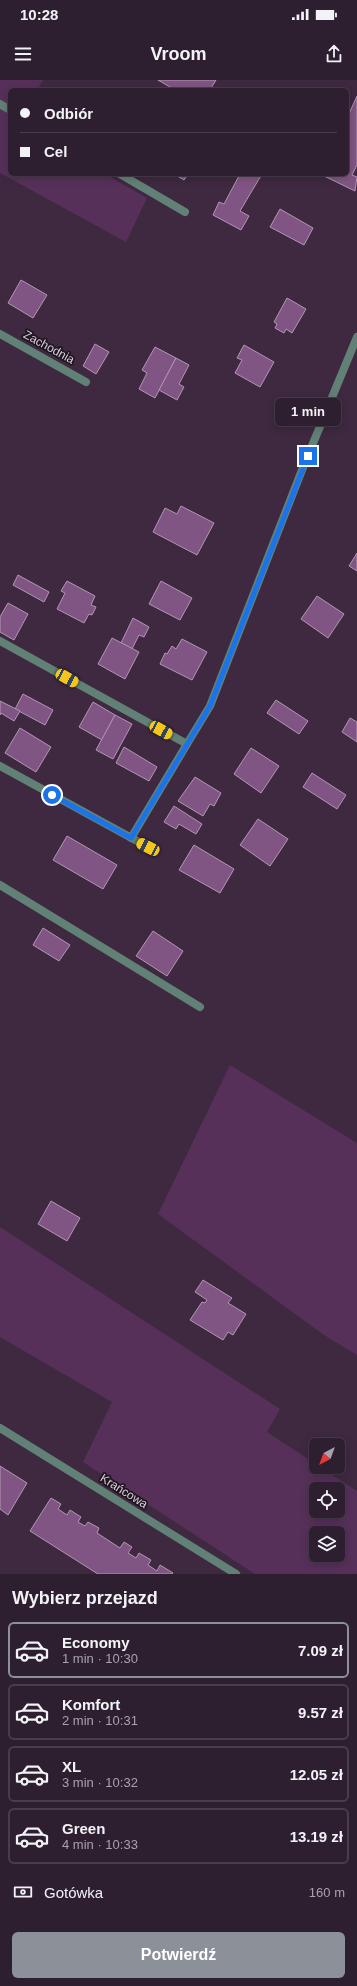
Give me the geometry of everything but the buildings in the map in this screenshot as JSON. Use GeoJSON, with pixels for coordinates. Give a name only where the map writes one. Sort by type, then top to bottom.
{"type":"FeatureCollection","features":[{"type":"Feature","properties":{"kind":"street"},"geometry":{"type":"LineString","coordinates":[[123,176],[185,212]]}},
{"type":"Feature","properties":{"kind":"street","name":"Zachodnia"},"geometry":{"type":"LineString","coordinates":[[0,334],[86,382]]}},
{"type":"Feature","properties":{"kind":"street"},"geometry":{"type":"LineString","coordinates":[[131,838],[210,706],[302,470],[357,337]]}},
{"type":"Feature","properties":{"kind":"street"},"geometry":{"type":"LineString","coordinates":[[0,641],[187,744]]}},
{"type":"Feature","properties":{"kind":"street"},"geometry":{"type":"LineString","coordinates":[[0,766],[148,847]]}},
{"type":"Feature","properties":{"kind":"street"},"geometry":{"type":"LineString","coordinates":[[0,885],[200,1007]]}},
{"type":"Feature","properties":{"kind":"street","name":"Krańcowa"},"geometry":{"type":"LineString","coordinates":[[0,1428],[236,1574]]}},
{"type":"Feature","properties":{"kind":"shaded area"},"geometry":{"type":"Polygon","coordinates":[[[0,80],[43,80],[38,88],[8,88],[8,176],[108,176],[147,198],[126,242],[0,173],[0,80]]]}},
{"type":"Feature","properties":{"kind":"shaded area"},"geometry":{"type":"Polygon","coordinates":[[[230,1065],[357,1143],[357,1355],[324,1335],[158,1214],[230,1065]]]}},
{"type":"Feature","properties":{"kind":"shaded area"},"geometry":{"type":"Polygon","coordinates":[[[0,1227],[280,1409],[267,1432],[309,1459],[309,1474],[331,1474],[343,1482],[309,1482],[309,1518],[345,1518],[345,1483],[357,1491],[357,1574],[255,1574],[83,1462],[112,1402],[0,1337],[0,1227]]]}},
{"type":"Feature","properties":{"kind":"route"},"geometry":{"type":"LineString","coordinates":[[52,795],[131,838],[210,706],[308,456]]}}]}
